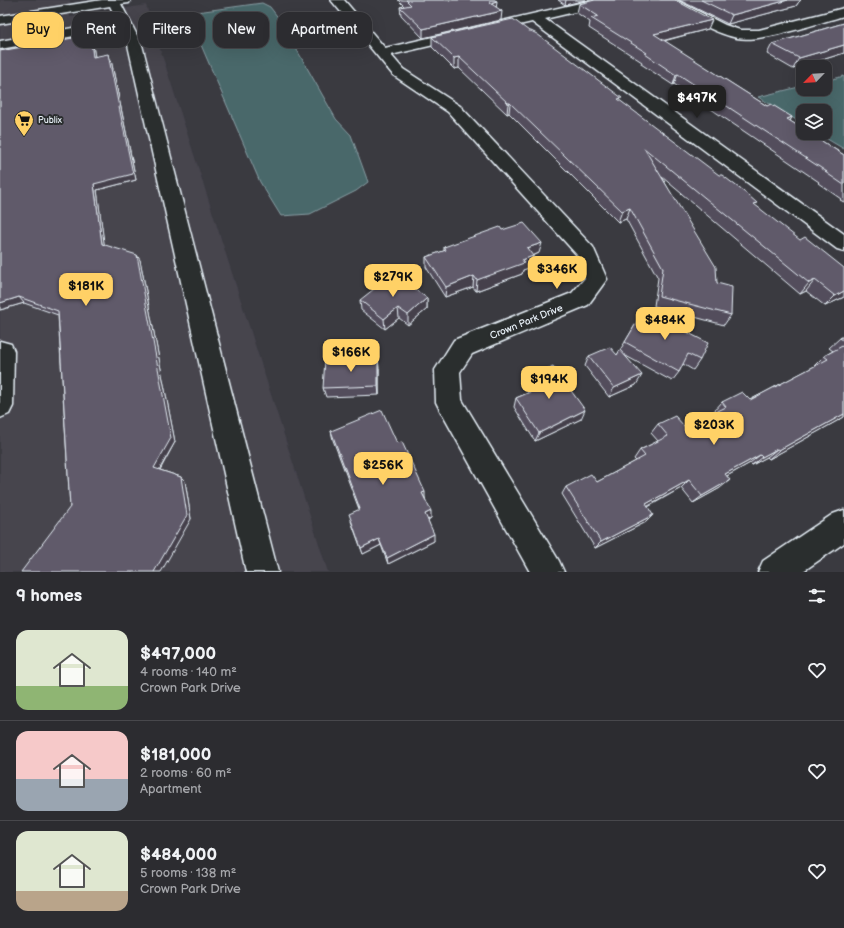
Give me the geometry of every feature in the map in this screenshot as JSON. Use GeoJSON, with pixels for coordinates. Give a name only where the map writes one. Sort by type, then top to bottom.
{"type":"FeatureCollection","features":[{"type":"Feature","properties":{"kind":"street","name":"Crown Park Drive"},"geometry":{"type":"LineString","coordinates":[[337,0],[398,72],[454,109],[586,252],[596,279],[580,299],[463,347],[447,370],[449,402],[548,572]]}},
{"type":"Feature","properties":{"kind":"street"},"geometry":{"type":"LineString","coordinates":[[383,53],[610,0]]}},
{"type":"Feature","properties":{"kind":"street"},"geometry":{"type":"LineString","coordinates":[[667,0],[720,28],[739,34],[759,34],[844,12]]}},
{"type":"Feature","properties":{"kind":"street"},"geometry":{"type":"LineString","coordinates":[[0,20],[119,1],[122,12]]}},
{"type":"Feature","properties":{"kind":"street"},"geometry":{"type":"LineString","coordinates":[[832,3],[844,8]]}},
{"type":"Feature","properties":{"kind":"street"},"geometry":{"type":"LineString","coordinates":[[534,17],[844,244]]}},
{"type":"Feature","properties":{"kind":"street"},"geometry":{"type":"LineString","coordinates":[[0,45],[72,32]]}},
{"type":"Feature","properties":{"kind":"street"},"geometry":{"type":"LineString","coordinates":[[130,35],[135,45],[262,572]]}},
{"type":"Feature","properties":{"kind":"street"},"geometry":{"type":"LineString","coordinates":[[0,351],[2,351],[0,406]]}},
{"type":"Feature","properties":{"kind":"street"},"geometry":{"type":"LineString","coordinates":[[774,572],[844,525]]}},
{"type":"Feature","properties":{"kind":"shaded area"},"geometry":{"type":"Polygon","coordinates":[[[0,0],[70,0],[70,17],[72,17],[72,48],[130,48],[130,12],[102,12],[146,5],[148,12],[138,12],[138,48],[160,48],[328,572],[0,572],[0,0]]]}},
{"type":"Feature","properties":{"kind":"water"},"geometry":{"type":"Polygon","coordinates":[[[262,3],[270,7],[277,16],[277,48],[296,48],[336,119],[351,135],[368,182],[356,191],[310,214],[281,216],[260,182],[202,48],[205,48],[205,12],[197,12],[262,3]]]}},
{"type":"Feature","properties":{"kind":"water"},"geometry":{"type":"Polygon","coordinates":[[[844,76],[844,149],[829,140],[832,140],[832,104],[796,104],[796,120],[758,97],[796,88],[796,96],[832,96],[832,79],[844,76]]]}},
{"type":"Feature","properties":{"kind":"building"},"geometry":{"type":"Polygon","coordinates":[[[406,0],[495,0],[497,1],[490,3],[502,11],[423,29],[400,7],[411,5],[406,0]]]}},
{"type":"Feature","properties":{"kind":"building"},"geometry":{"type":"Polygon","coordinates":[[[595,0],[675,0],[712,20],[654,34],[767,106],[771,104],[792,117],[787,119],[796,125],[796,140],[820,140],[844,155],[844,185],[825,172],[827,172],[645,54],[647,53],[591,18],[598,16],[579,4],[595,0]]]}},
{"type":"Feature","properties":{"kind":"building"},"geometry":{"type":"Polygon","coordinates":[[[701,0],[788,0],[732,15],[701,0]]]}},
{"type":"Feature","properties":{"kind":"building"},"geometry":{"type":"Polygon","coordinates":[[[513,19],[529,31],[537,34],[622,98],[618,99],[748,195],[757,203],[754,204],[800,240],[805,237],[844,268],[844,291],[835,296],[815,280],[809,283],[644,148],[716,267],[717,283],[732,287],[731,315],[659,296],[663,268],[630,208],[622,211],[510,103],[508,103],[459,57],[454,58],[432,37],[513,19]]]}},
{"type":"Feature","properties":{"kind":"building"},"geometry":{"type":"Polygon","coordinates":[[[844,23],[844,45],[799,58],[772,44],[844,23]]]}},
{"type":"Feature","properties":{"kind":"building"},"geometry":{"type":"Polygon","coordinates":[[[72,38],[72,48],[92,48],[93,57],[108,54],[133,174],[94,184],[102,244],[137,255],[171,438],[154,468],[181,477],[187,515],[154,572],[21,572],[70,507],[58,311],[19,297],[0,303],[0,51],[17,48],[64,48],[64,40],[72,38]]]}},
{"type":"Feature","properties":{"kind":"building"},"geometry":{"type":"Polygon","coordinates":[[[524,223],[542,243],[527,248],[533,256],[522,260],[524,263],[477,280],[474,276],[446,287],[426,257],[446,250],[444,247],[500,227],[502,230],[524,223]]]}},
{"type":"Feature","properties":{"kind":"building"},"geometry":{"type":"Polygon","coordinates":[[[393,274],[427,298],[408,315],[398,308],[384,319],[360,300],[393,274]]]}},
{"type":"Feature","properties":{"kind":"building"},"geometry":{"type":"Polygon","coordinates":[[[644,310],[708,343],[700,360],[688,354],[679,372],[625,342],[644,310]]]}},
{"type":"Feature","properties":{"kind":"building"},"geometry":{"type":"Polygon","coordinates":[[[844,345],[844,414],[779,450],[777,449],[762,457],[760,455],[725,474],[730,480],[702,496],[689,480],[646,504],[653,515],[601,542],[566,487],[591,474],[597,482],[645,456],[640,450],[668,436],[658,424],[675,416],[685,427],[726,407],[722,402],[742,392],[750,400],[828,359],[824,356],[844,345]]]}},
{"type":"Feature","properties":{"kind":"building"},"geometry":{"type":"Polygon","coordinates":[[[610,347],[617,355],[620,350],[642,375],[614,388],[589,356],[610,347]]]}},
{"type":"Feature","properties":{"kind":"building"},"geometry":{"type":"Polygon","coordinates":[[[378,358],[378,386],[323,388],[325,360],[378,358]]]}},
{"type":"Feature","properties":{"kind":"building"},"geometry":{"type":"Polygon","coordinates":[[[553,366],[585,410],[539,433],[516,398],[535,390],[527,378],[553,366]]]}},
{"type":"Feature","properties":{"kind":"building"},"geometry":{"type":"Polygon","coordinates":[[[382,410],[397,443],[402,442],[425,492],[422,493],[431,511],[425,514],[434,534],[387,558],[379,539],[361,548],[349,514],[360,509],[331,431],[382,410]]]}},
{"type":"Feature","properties":{"kind":"place","name":"Publix"},"geometry":{"type":"Point","coordinates":[24,137]}}]}
